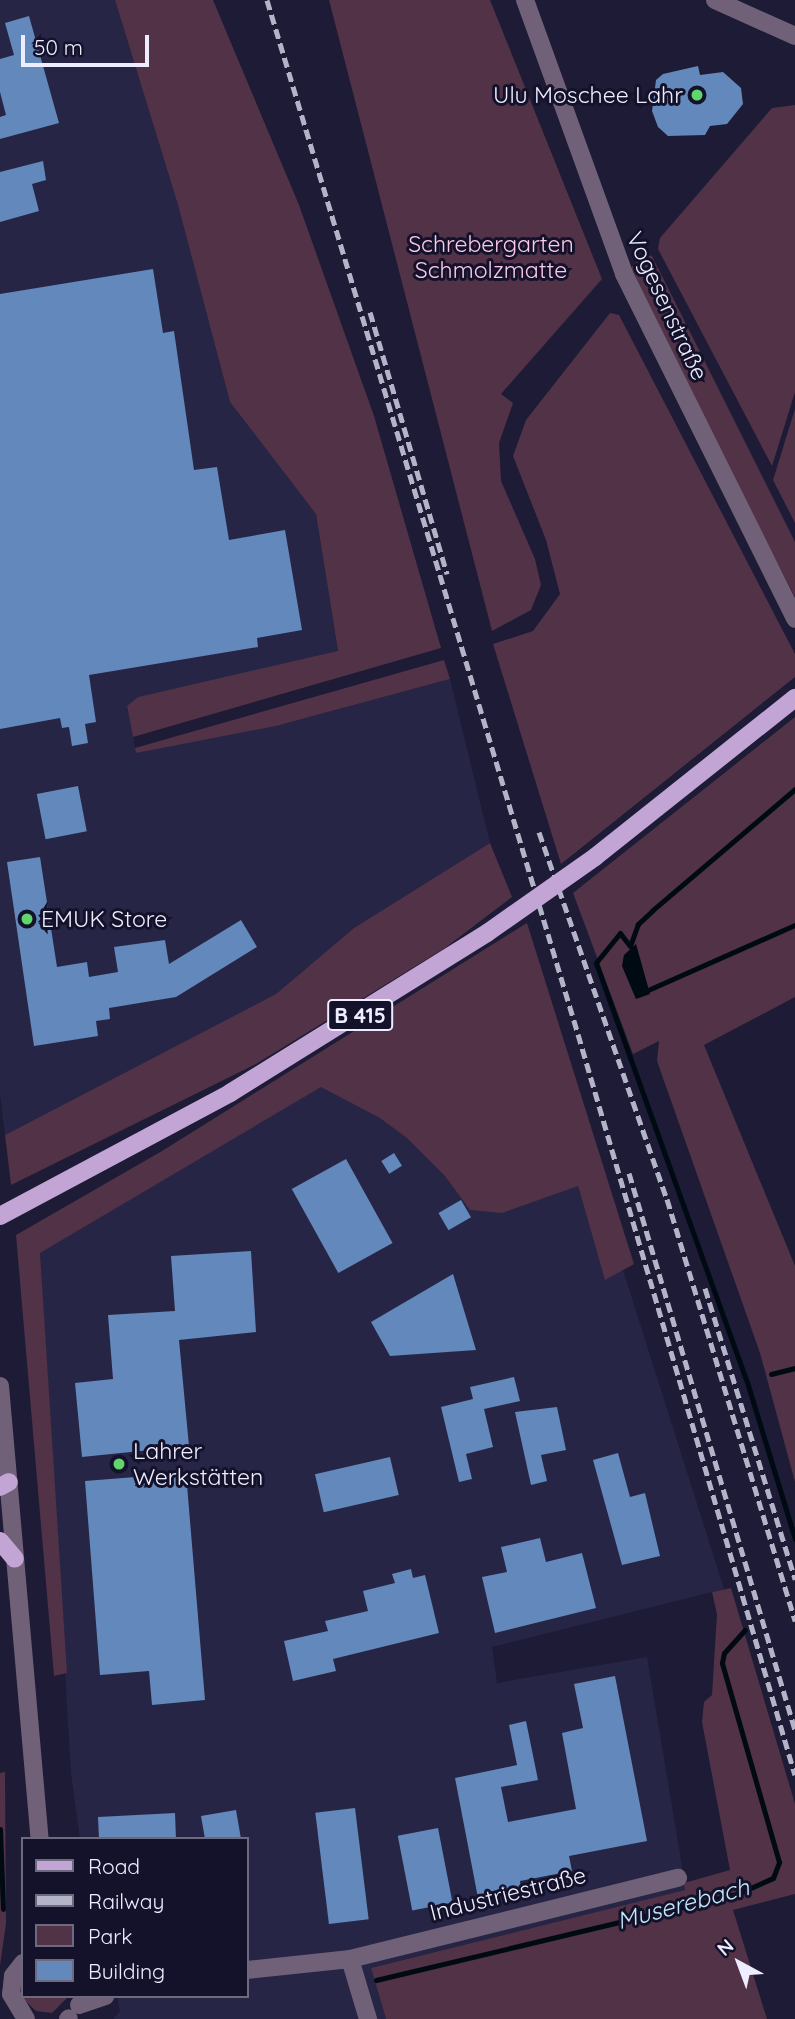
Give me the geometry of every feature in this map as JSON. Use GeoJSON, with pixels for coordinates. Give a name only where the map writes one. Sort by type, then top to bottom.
{"type":"FeatureCollection","features":[{"type":"Feature","properties":{"kind":"main road","name":"B 415"},"geometry":{"type":"LineString","coordinates":[[0,1216],[60,1187],[265,1073],[487,933],[595,857],[795,698]]}},
{"type":"Feature","properties":{"kind":"main road"},"geometry":{"type":"LineString","coordinates":[[0,1541],[15,1559]]}},
{"type":"Feature","properties":{"kind":"street","name":"Vogesenstraße"},"geometry":{"type":"LineString","coordinates":[[525,0],[624,274],[795,619]]}},
{"type":"Feature","properties":{"kind":"street"},"geometry":{"type":"LineString","coordinates":[[715,0],[795,36]]}},
{"type":"Feature","properties":{"kind":"street"},"geometry":{"type":"LineString","coordinates":[[0,1386],[3,1483],[15,1559],[36,1753],[40,1837]]}},
{"type":"Feature","properties":{"kind":"street","name":"Industriestraße"},"geometry":{"type":"LineString","coordinates":[[248,1970],[350,1959],[678,1878]]}},
{"type":"Feature","properties":{"kind":"street"},"geometry":{"type":"LineString","coordinates":[[350,1959],[368,2019]]}},
{"type":"Feature","properties":{"kind":"street"},"geometry":{"type":"LineString","coordinates":[[0,1976],[20,1966]]}},
{"type":"Feature","properties":{"kind":"street"},"geometry":{"type":"LineString","coordinates":[[20,1966],[11,1985],[22,2016]]}},
{"type":"Feature","properties":{"kind":"street"},"geometry":{"type":"LineString","coordinates":[[73,2011],[101,1998]]}},
{"type":"Feature","properties":{"kind":"street"},"geometry":{"type":"LineString","coordinates":[[0,2003],[22,2016]]}},
{"type":"Feature","properties":{"kind":"shaded area"},"geometry":{"type":"Polygon","coordinates":[[[0,0],[115,0],[178,205],[230,402],[316,514],[338,652],[138,697],[127,707],[136,752],[276,726],[450,679],[490,843],[354,928],[276,994],[5,1135],[0,1094],[0,0]]]}},
{"type":"Feature","properties":{"kind":"shaded area"},"geometry":{"type":"Polygon","coordinates":[[[636,944],[650,994],[636,999],[622,966],[624,955],[636,944]]]}},
{"type":"Feature","properties":{"kind":"shaded area"},"geometry":{"type":"Polygon","coordinates":[[[514,970],[605,1279],[623,1270],[724,1589],[492,1647],[497,1683],[647,1657],[686,1890],[371,1968],[386,2019],[113,2019],[120,2011],[117,1998],[248,1998],[248,1837],[80,1837],[71,1773],[40,1253],[514,970]]]}},
{"type":"Feature","properties":{"kind":"green space"},"geometry":{"type":"Polygon","coordinates":[[[115,0],[213,0],[299,205],[374,416],[441,648],[133,737],[127,706],[138,697],[338,651],[316,514],[230,402],[178,205],[115,0]]]}},
{"type":"Feature","properties":{"kind":"green space","name":"Schrebergarten Schmolzmatte"},"geometry":{"type":"Polygon","coordinates":[[[329,0],[490,0],[602,279],[501,394],[513,403],[499,443],[501,481],[535,559],[541,585],[531,610],[492,631],[329,0]]]}},
{"type":"Feature","properties":{"kind":"green space"},"geometry":{"type":"Polygon","coordinates":[[[795,105],[795,392],[772,466],[658,249],[660,238],[772,108],[795,105]]]}},
{"type":"Feature","properties":{"kind":"green space"},"geometry":{"type":"Polygon","coordinates":[[[644,254],[652,256],[795,542],[795,597],[693,400],[631,268],[644,254]]]}},
{"type":"Feature","properties":{"kind":"green space"},"geometry":{"type":"Polygon","coordinates":[[[610,313],[619,315],[795,654],[795,677],[561,864],[493,644],[533,631],[560,594],[546,540],[513,456],[526,420],[610,313]]]}},
{"type":"Feature","properties":{"kind":"green space"},"geometry":{"type":"Polygon","coordinates":[[[795,409],[795,523],[773,480],[795,409]]]}},
{"type":"Feature","properties":{"kind":"green space"},"geometry":{"type":"Polygon","coordinates":[[[444,660],[450,679],[276,726],[136,753],[135,748],[444,660]]]}},
{"type":"Feature","properties":{"kind":"green space"},"geometry":{"type":"Polygon","coordinates":[[[795,717],[795,997],[704,1045],[795,1266],[795,1482],[760,1353],[657,1061],[659,1041],[633,1054],[573,893],[795,717]]]}},
{"type":"Feature","properties":{"kind":"green space"},"geometry":{"type":"Polygon","coordinates":[[[490,843],[512,897],[445,948],[256,1064],[11,1185],[5,1135],[276,994],[354,928],[490,843]]]}},
{"type":"Feature","properties":{"kind":"green space"},"geometry":{"type":"Polygon","coordinates":[[[527,923],[634,1264],[605,1280],[578,1186],[502,1213],[470,1210],[445,1176],[407,1138],[380,1118],[321,1087],[40,1253],[67,1673],[54,1676],[16,1235],[162,1151],[527,923]]]}},
{"type":"Feature","properties":{"kind":"green space"},"geometry":{"type":"Polygon","coordinates":[[[731,1588],[795,1804],[795,1894],[733,1910],[767,2019],[386,2019],[371,1968],[685,1890],[684,1883],[730,1870],[702,1722],[704,1702],[712,1695],[717,1614],[712,1592],[731,1588]]]}},
{"type":"Feature","properties":{"kind":"green space"},"geometry":{"type":"Polygon","coordinates":[[[5,1772],[6,1923],[0,1966],[0,1773],[5,1772]]]}},
{"type":"Feature","properties":{"kind":"green space"},"geometry":{"type":"Polygon","coordinates":[[[23,1998],[67,1998],[52,2013],[36,2011],[23,1998]]]}},
{"type":"Feature","properties":{"kind":"building"},"geometry":{"type":"Polygon","coordinates":[[[29,16],[59,123],[0,139],[0,117],[6,115],[0,92],[0,59],[14,55],[5,23],[29,16]]]}},
{"type":"Feature","properties":{"kind":"building","name":"Ulu Moschee Lahr"},"geometry":{"type":"Polygon","coordinates":[[[698,66],[700,75],[723,72],[741,88],[743,104],[727,124],[710,126],[705,135],[668,136],[658,127],[652,111],[656,80],[663,74],[698,66]]]}},
{"type":"Feature","properties":{"kind":"building"},"geometry":{"type":"Polygon","coordinates":[[[43,161],[46,180],[32,184],[39,211],[0,222],[0,172],[43,161]]]}},
{"type":"Feature","properties":{"kind":"building"},"geometry":{"type":"Polygon","coordinates":[[[153,269],[163,333],[174,331],[194,470],[217,467],[229,540],[285,530],[302,630],[257,638],[258,647],[89,675],[96,722],[85,724],[88,743],[72,746],[69,727],[62,728],[60,718],[0,729],[0,294],[153,269]]]}},
{"type":"Feature","properties":{"kind":"building"},"geometry":{"type":"Polygon","coordinates":[[[78,786],[87,831],[46,839],[37,794],[78,786]]]}},
{"type":"Feature","properties":{"kind":"building"},"geometry":{"type":"Polygon","coordinates":[[[40,857],[57,967],[87,962],[89,977],[118,972],[114,947],[165,940],[169,964],[241,920],[257,947],[176,997],[109,1008],[110,1019],[96,1021],[98,1036],[34,1046],[7,862],[40,857]]]}},
{"type":"Feature","properties":{"kind":"building"},"geometry":{"type":"Polygon","coordinates":[[[394,1153],[402,1166],[389,1174],[381,1161],[394,1153]]]}},
{"type":"Feature","properties":{"kind":"building"},"geometry":{"type":"Polygon","coordinates":[[[346,1159],[393,1243],[338,1273],[292,1189],[346,1159]]]}},
{"type":"Feature","properties":{"kind":"building"},"geometry":{"type":"Polygon","coordinates":[[[461,1200],[471,1217],[448,1230],[438,1213],[461,1200]]]}},
{"type":"Feature","properties":{"kind":"building"},"geometry":{"type":"Polygon","coordinates":[[[251,1251],[256,1332],[179,1340],[189,1446],[82,1457],[75,1383],[113,1379],[108,1315],[175,1311],[171,1256],[251,1251]]]}},
{"type":"Feature","properties":{"kind":"building"},"geometry":{"type":"Polygon","coordinates":[[[453,1274],[476,1350],[390,1356],[371,1322],[453,1274]]]}},
{"type":"Feature","properties":{"kind":"building"},"geometry":{"type":"Polygon","coordinates":[[[514,1377],[520,1401],[484,1409],[493,1447],[466,1454],[472,1479],[459,1482],[441,1407],[473,1399],[470,1387],[514,1377]]]}},
{"type":"Feature","properties":{"kind":"building"},"geometry":{"type":"Polygon","coordinates":[[[557,1407],[566,1450],[541,1455],[547,1481],[531,1485],[515,1412],[557,1407]]]}},
{"type":"Feature","properties":{"kind":"building"},"geometry":{"type":"Polygon","coordinates":[[[618,1453],[630,1497],[645,1493],[660,1556],[622,1565],[593,1460],[618,1453]]]}},
{"type":"Feature","properties":{"kind":"building"},"geometry":{"type":"Polygon","coordinates":[[[390,1457],[399,1495],[324,1512],[315,1474],[390,1457]]]}},
{"type":"Feature","properties":{"kind":"building"},"geometry":{"type":"Polygon","coordinates":[[[186,1473],[205,1700],[152,1705],[149,1671],[100,1675],[85,1481],[186,1473]]]}},
{"type":"Feature","properties":{"kind":"building"},"geometry":{"type":"Polygon","coordinates":[[[540,1538],[546,1562],[582,1553],[596,1608],[495,1633],[482,1577],[507,1572],[501,1547],[540,1538]]]}},
{"type":"Feature","properties":{"kind":"building"},"geometry":{"type":"Polygon","coordinates":[[[411,1569],[413,1578],[425,1575],[439,1633],[333,1659],[336,1671],[293,1681],[284,1641],[328,1631],[325,1621],[368,1611],[363,1591],[395,1583],[392,1574],[411,1569]]]}},
{"type":"Feature","properties":{"kind":"building"},"geometry":{"type":"Polygon","coordinates":[[[615,1676],[647,1841],[569,1856],[572,1871],[520,1881],[521,1889],[478,1898],[455,1778],[517,1765],[509,1725],[526,1721],[538,1780],[501,1787],[508,1822],[576,1809],[562,1733],[583,1728],[574,1684],[615,1676]]]}},
{"type":"Feature","properties":{"kind":"building"},"geometry":{"type":"Polygon","coordinates":[[[355,1808],[369,1919],[329,1924],[315,1813],[355,1808]]]}},
{"type":"Feature","properties":{"kind":"building"},"geometry":{"type":"Polygon","coordinates":[[[236,1810],[241,1837],[205,1837],[201,1816],[236,1810]]]}},
{"type":"Feature","properties":{"kind":"building"},"geometry":{"type":"Polygon","coordinates":[[[175,1813],[176,1837],[99,1837],[98,1817],[175,1813]]]}},
{"type":"Feature","properties":{"kind":"building"},"geometry":{"type":"Polygon","coordinates":[[[438,1828],[453,1903],[412,1910],[398,1836],[438,1828]]]}},
{"type":"Feature","properties":{"kind":"waterway"},"geometry":{"type":"LineString","coordinates":[[795,789],[638,924],[630,946],[620,933],[596,963],[747,1382],[795,1539]]}},
{"type":"Feature","properties":{"kind":"waterway"},"geometry":{"type":"LineString","coordinates":[[648,990],[795,925]]}},
{"type":"Feature","properties":{"kind":"waterway"},"geometry":{"type":"LineString","coordinates":[[771,1374],[795,1368]]}},
{"type":"Feature","properties":{"kind":"waterway","name":"Muserebach"},"geometry":{"type":"LineString","coordinates":[[376,1980],[737,1894],[773,1878],[779,1862],[722,1663],[724,1653],[745,1630]]}},
{"type":"Feature","properties":{"kind":"waterway"},"geometry":{"type":"LineString","coordinates":[[0,1829],[3,1909]]}},
{"type":"Feature","properties":{"kind":"railway"},"geometry":{"type":"LineString","coordinates":[[267,0],[578,1034],[795,1775]]}},
{"type":"Feature","properties":{"kind":"railway"},"geometry":{"type":"LineString","coordinates":[[370,312],[447,574]]}},
{"type":"Feature","properties":{"kind":"railway"},"geometry":{"type":"LineString","coordinates":[[539,832],[667,1199],[795,1621]]}},
{"type":"Feature","properties":{"kind":"railway"},"geometry":{"type":"LineString","coordinates":[[629,1173],[795,1730]]}},
{"type":"Feature","properties":{"kind":"railway"},"geometry":{"type":"LineString","coordinates":[[705,1288],[795,1579]]}},
{"type":"Feature","properties":{"kind":"place","name":"Ulu Moschee Lahr"},"geometry":{"type":"Point","coordinates":[697,95]}},
{"type":"Feature","properties":{"kind":"place","name":"EMUK Store"},"geometry":{"type":"Point","coordinates":[27,919]}},
{"type":"Feature","properties":{"kind":"place","name":"Lahrer Werkstätten"},"geometry":{"type":"Point","coordinates":[119,1464]}}]}
